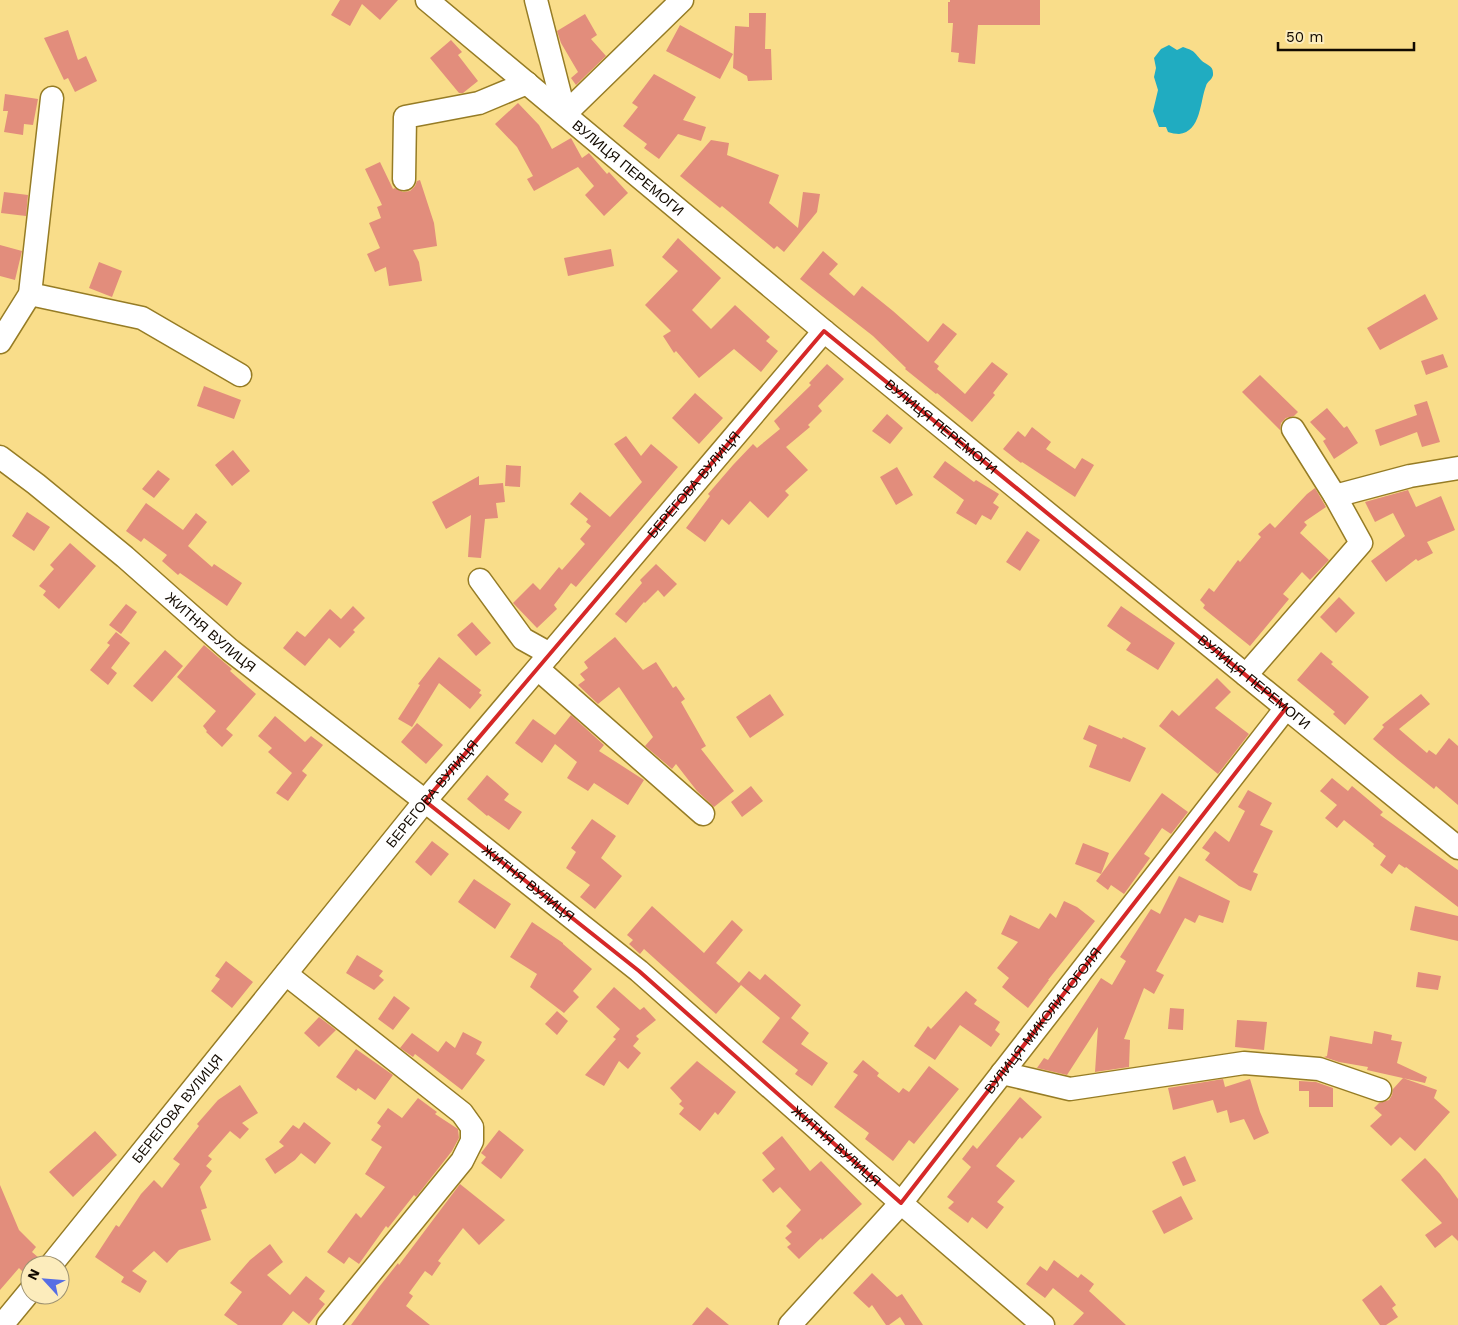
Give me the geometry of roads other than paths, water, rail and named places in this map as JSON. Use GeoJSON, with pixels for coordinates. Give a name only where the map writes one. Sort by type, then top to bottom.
{"type":"FeatureCollection","features":[{"type":"Feature","properties":{"kind":"street","name":"ВУЛИЦЯ ПЕРЕМОГИ"},"geometry":{"type":"LineString","coordinates":[[427,0],[824,331],[1458,848]]}},
{"type":"Feature","properties":{"kind":"street"},"geometry":{"type":"LineString","coordinates":[[536,0],[565,114],[682,0]]}},
{"type":"Feature","properties":{"kind":"street"},"geometry":{"type":"LineString","coordinates":[[404,178],[405,117],[479,103],[527,83]]}},
{"type":"Feature","properties":{"kind":"street"},"geometry":{"type":"LineString","coordinates":[[0,342],[30,294],[52,98]]}},
{"type":"Feature","properties":{"kind":"street"},"geometry":{"type":"LineString","coordinates":[[30,294],[142,318],[240,375]]}},
{"type":"Feature","properties":{"kind":"street","name":"БЕРЕГОВА ВУЛИЦЯ"},"geometry":{"type":"LineString","coordinates":[[59,1255],[425,801],[824,331]]}},
{"type":"Feature","properties":{"kind":"street"},"geometry":{"type":"LineString","coordinates":[[1246,675],[1361,543],[1335,496],[1293,428]]}},
{"type":"Feature","properties":{"kind":"street","name":"ЖИТНЯ ВУЛИЦЯ"},"geometry":{"type":"LineString","coordinates":[[0,457],[126,558],[230,650],[425,801],[639,971],[901,1203],[1043,1325]]}},
{"type":"Feature","properties":{"kind":"street"},"geometry":{"type":"LineString","coordinates":[[1335,496],[1410,476],[1458,468]]}},
{"type":"Feature","properties":{"kind":"street"},"geometry":{"type":"LineString","coordinates":[[480,580],[523,639],[544,662],[703,814]]}},
{"type":"Feature","properties":{"kind":"street","name":"ВУЛИЦЯ МИКОЛИ ГОГОЛЯ"},"geometry":{"type":"LineString","coordinates":[[790,1325],[901,1203],[1286,708]]}},
{"type":"Feature","properties":{"kind":"street"},"geometry":{"type":"LineString","coordinates":[[286,974],[462,1113],[472,1127],[472,1141],[462,1161],[328,1325]]}},
{"type":"Feature","properties":{"kind":"street"},"geometry":{"type":"LineString","coordinates":[[1002,1073],[1070,1089],[1244,1063],[1319,1069],[1380,1090]]}},
{"type":"Feature","properties":{"kind":"street"},"geometry":{"type":"LineString","coordinates":[[2,1325],[20,1302]]}},
{"type":"Feature","properties":{"kind":"water"},"geometry":{"type":"Polygon","coordinates":[[[1169,45],[1177,50],[1183,47],[1192,51],[1213,70],[1212,77],[1206,86],[1196,122],[1192,128],[1179,134],[1168,132],[1166,127],[1159,127],[1153,111],[1158,90],[1154,77],[1156,68],[1154,58],[1161,49],[1169,45]]]}}]}
